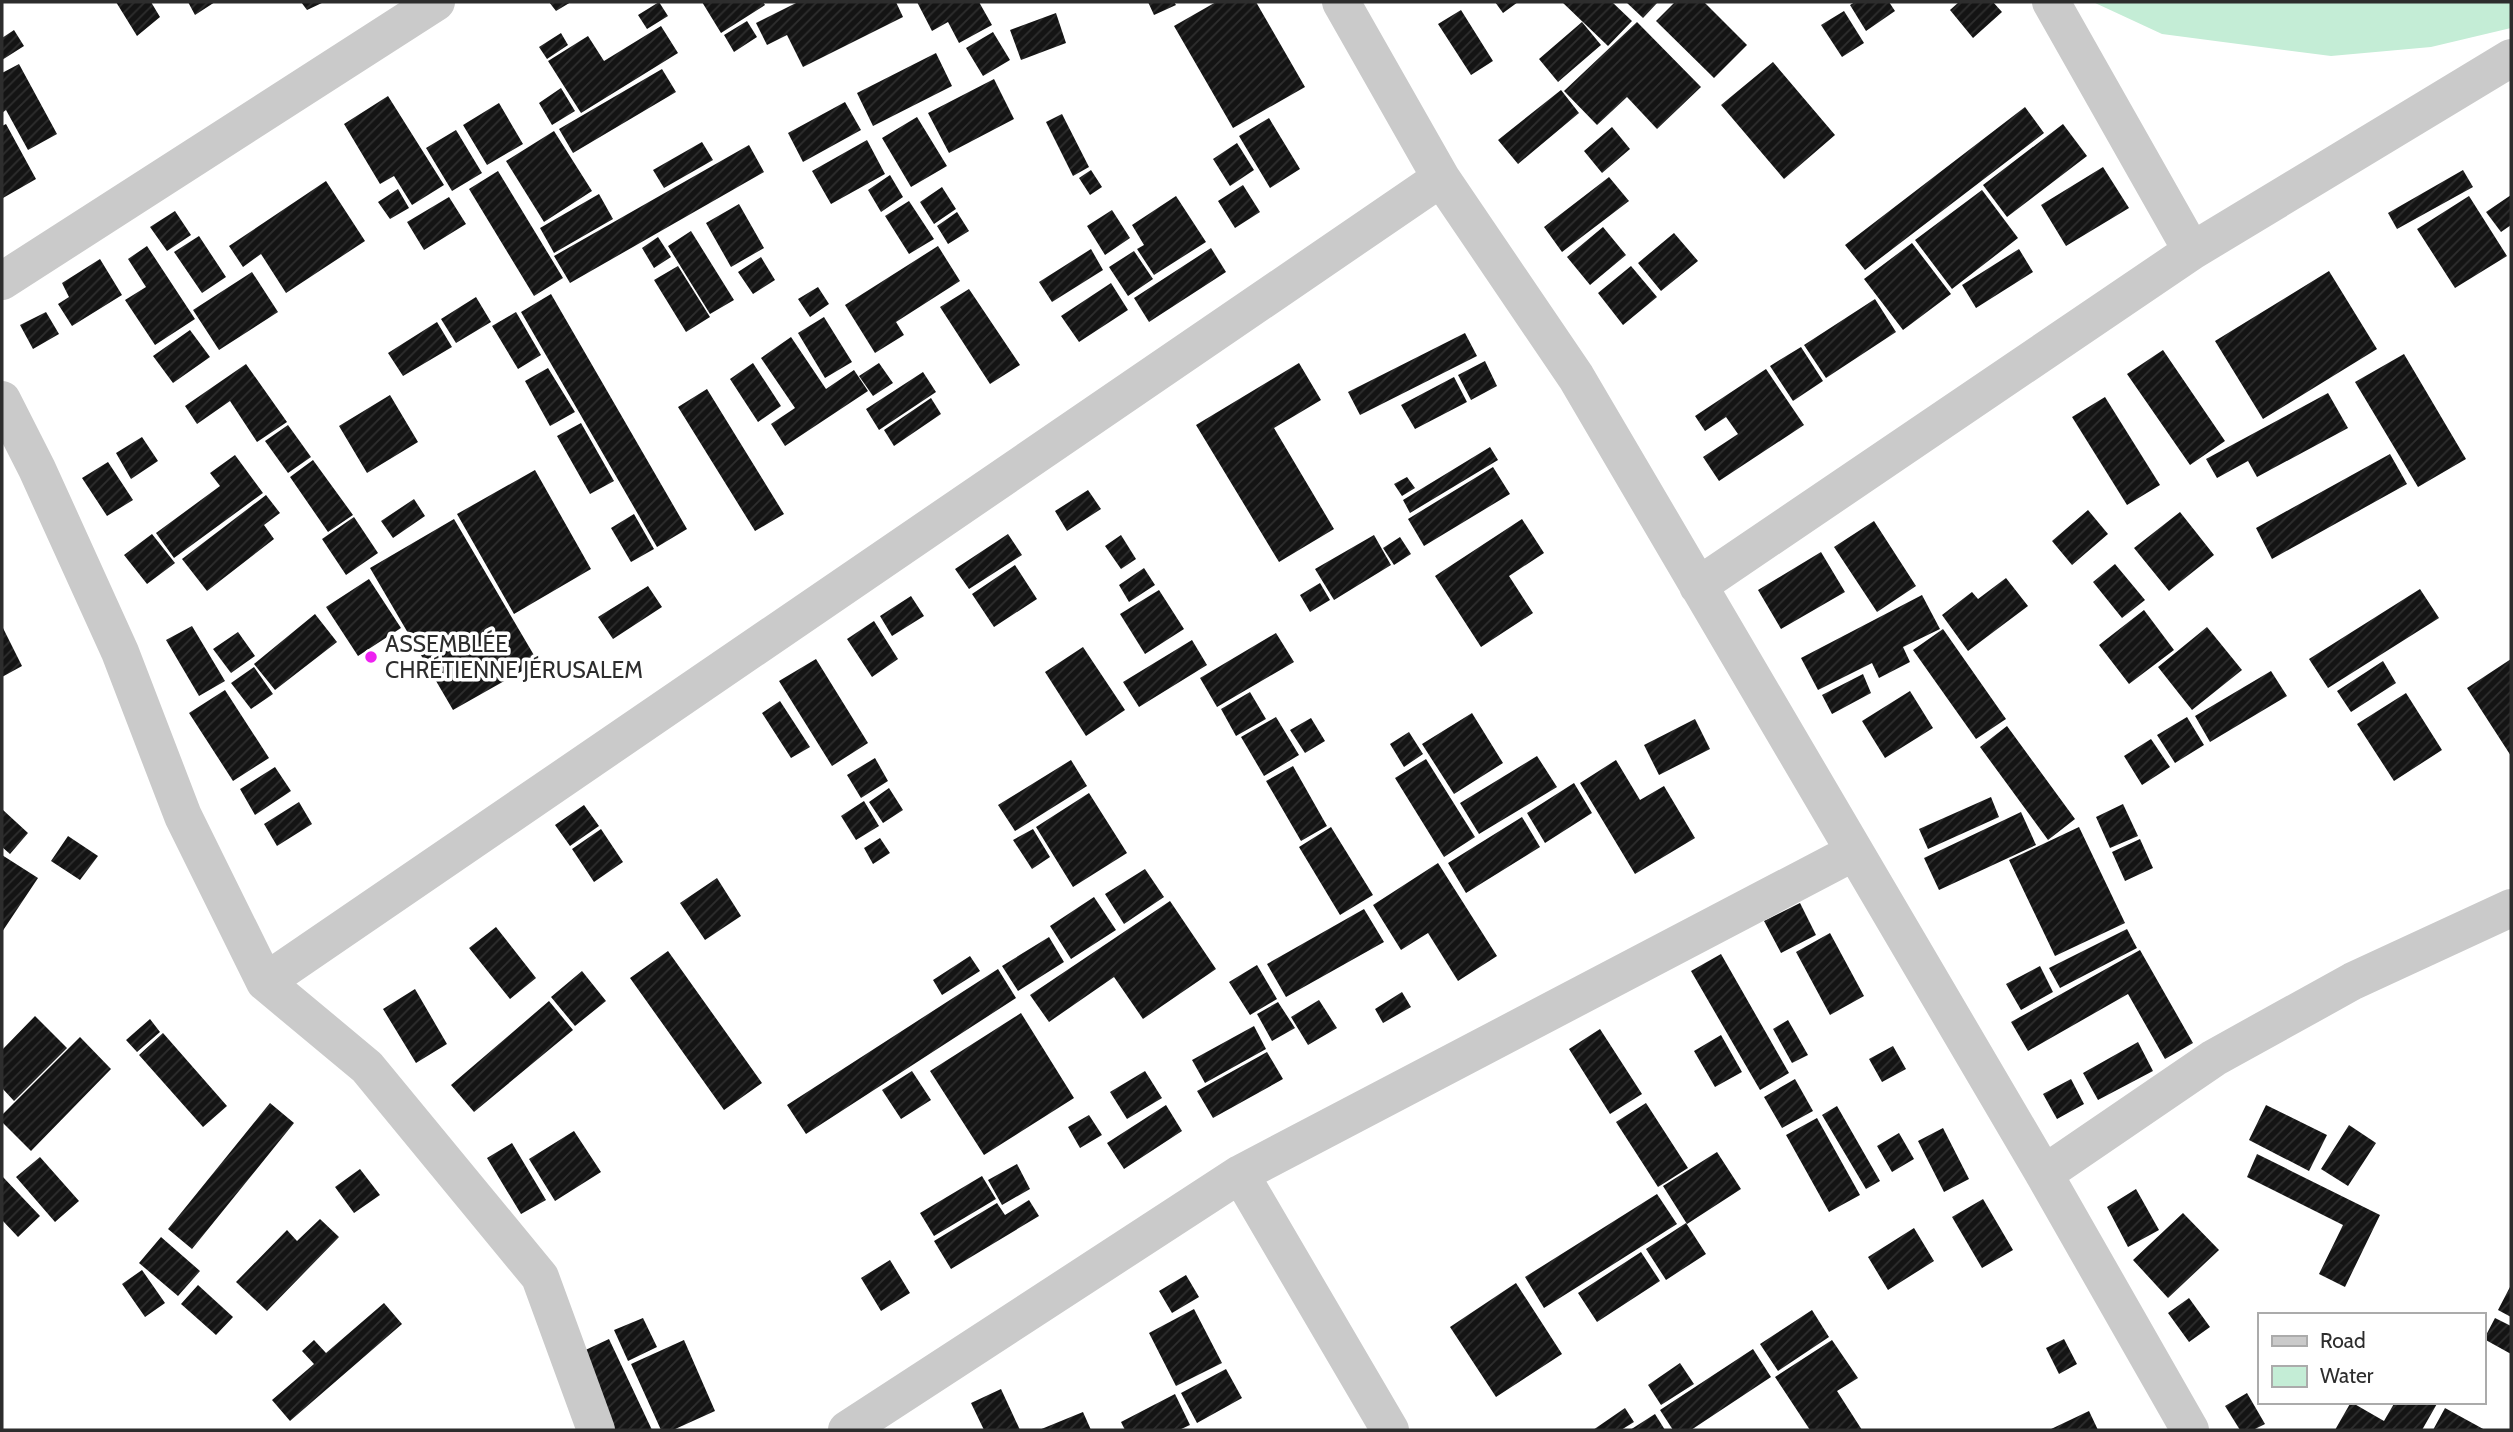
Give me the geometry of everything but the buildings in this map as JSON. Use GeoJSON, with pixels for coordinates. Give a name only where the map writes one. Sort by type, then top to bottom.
{"type":"FeatureCollection","features":[{"type":"Feature","properties":{"kind":"street"},"geometry":{"type":"LineString","coordinates":[[2,281],[436,2]]}},
{"type":"Feature","properties":{"kind":"street"},"geometry":{"type":"LineString","coordinates":[[1341,2],[1441,178],[1576,377],[2044,1174],[2190,1430]]}},
{"type":"Feature","properties":{"kind":"street"},"geometry":{"type":"LineString","coordinates":[[2051,2],[2192,251]]}},
{"type":"Feature","properties":{"kind":"street"},"geometry":{"type":"LineString","coordinates":[[1698,586],[2192,251],[2511,58]]}},
{"type":"Feature","properties":{"kind":"street"},"geometry":{"type":"LineString","coordinates":[[265,982],[1441,178]]}},
{"type":"Feature","properties":{"kind":"street"},"geometry":{"type":"LineString","coordinates":[[2,400],[37,469],[120,652],[183,816],[265,982],[367,1067],[540,1277],[596,1430]]}},
{"type":"Feature","properties":{"kind":"street"},"geometry":{"type":"LineString","coordinates":[[847,1430],[1240,1174],[1854,852]]}},
{"type":"Feature","properties":{"kind":"street"},"geometry":{"type":"LineString","coordinates":[[2044,1174],[2214,1058],[2353,981],[2511,908]]}},
{"type":"Feature","properties":{"kind":"street"},"geometry":{"type":"LineString","coordinates":[[1240,1174],[1390,1430]]}},
{"type":"Feature","properties":{"kind":"water"},"geometry":{"type":"Polygon","coordinates":[[[2093,2],[2511,2],[2511,28],[2431,47],[2331,56],[2162,34],[2093,2]]]}},
{"type":"Feature","properties":{"kind":"place","name":"ASSEMBLÉE CHRÉTIENNE JÉRUSALEM"},"geometry":{"type":"Point","coordinates":[371,657]}}]}
